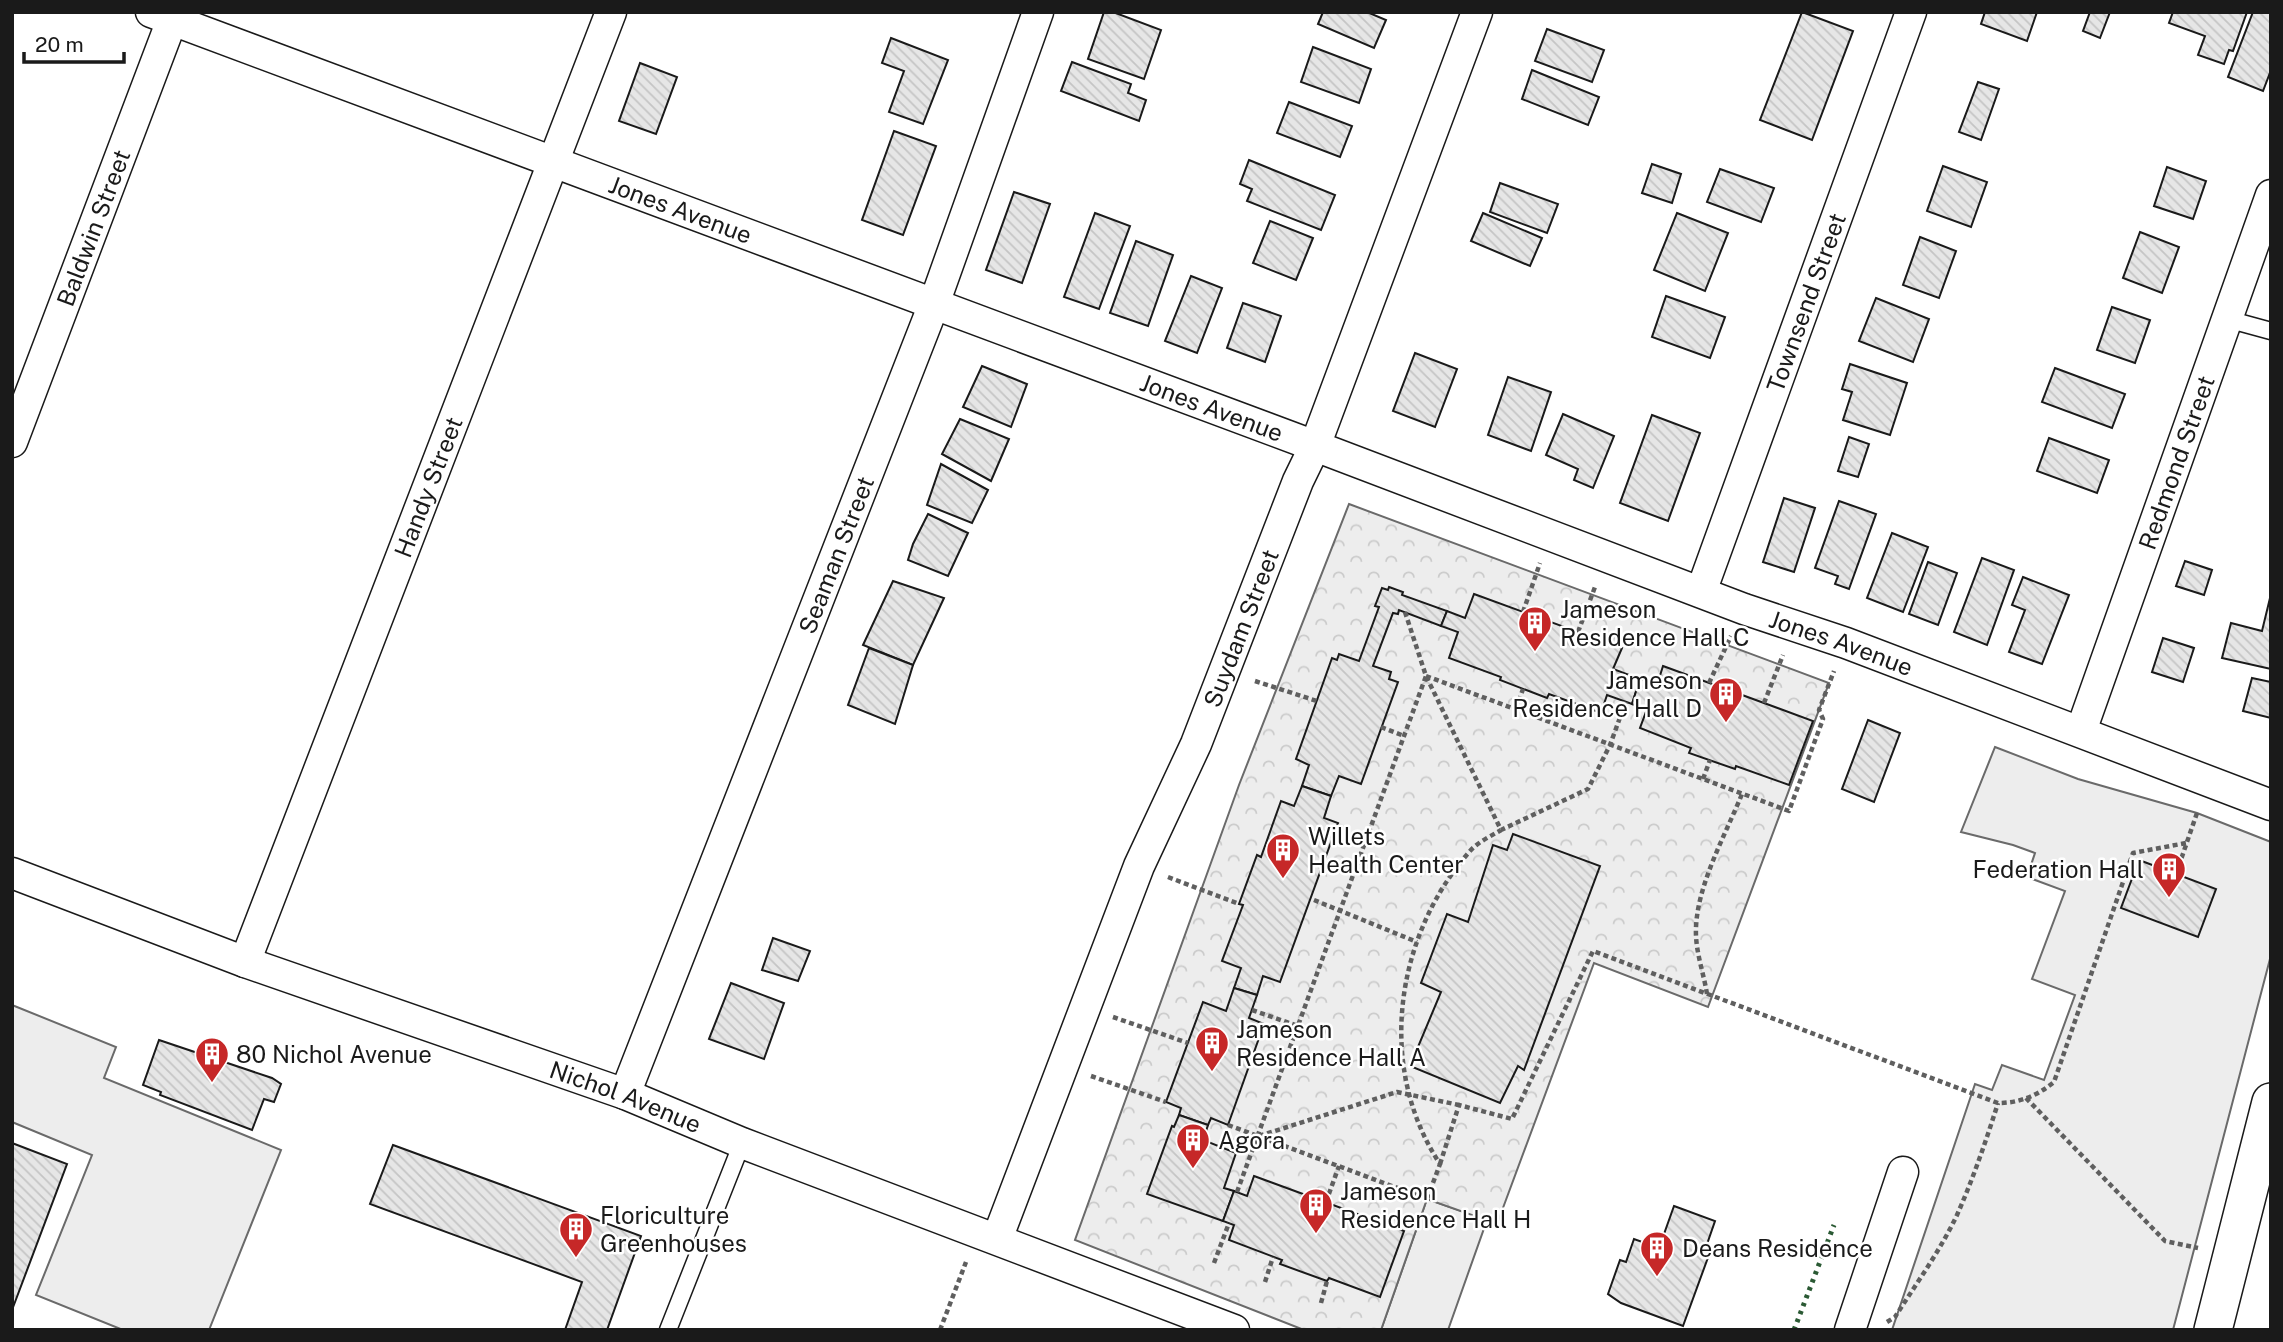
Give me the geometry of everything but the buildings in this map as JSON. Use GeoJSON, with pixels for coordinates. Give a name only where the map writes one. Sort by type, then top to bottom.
{"type":"FeatureCollection","features":[{"type":"Feature","properties":{"kind":"street","name":"Handy Street"},"geometry":{"type":"LineString","coordinates":[[245,962],[611,12]]}},
{"type":"Feature","properties":{"kind":"street","name":"Seaman Street"},"geometry":{"type":"LineString","coordinates":[[625,1094],[934,304],[1038,12]]}},
{"type":"Feature","properties":{"kind":"street","name":"Suydam Street"},"geometry":{"type":"LineString","coordinates":[[987,1236],[1063,1067],[1139,866],[1196,744],[1298,481],[1315,446],[1478,12]]}},
{"type":"Feature","properties":{"kind":"street","name":"Townsend Street"},"geometry":{"type":"LineString","coordinates":[[1701,592],[1911,12]]}},
{"type":"Feature","properties":{"kind":"street","name":"Jones Avenue"},"geometry":{"type":"LineString","coordinates":[[166,15],[1315,446],[1550,537],[2081,731],[2271,805]]}},
{"type":"Feature","properties":{"kind":"street","name":"Baldwin Street"},"geometry":{"type":"LineString","coordinates":[[12,442],[166,15]]}},
{"type":"Feature","properties":{"kind":"street","name":"Redmond Street"},"geometry":{"type":"LineString","coordinates":[[2081,731],[2271,195]]}},
{"type":"Feature","properties":{"kind":"street","name":"Nichol Avenue"},"geometry":{"type":"LineString","coordinates":[[12,873],[245,962],[625,1094],[742,1143],[987,1236],[1194,1323],[1234,1330]]}},
{"type":"Feature","properties":{"kind":"street"},"geometry":{"type":"LineString","coordinates":[[2213,1330],[2271,1102]]}},
{"type":"Feature","properties":{"kind":"street"},"geometry":{"type":"LineString","coordinates":[[1850,1330],[1903,1172]]}},
{"type":"Feature","properties":{"kind":"lane"},"geometry":{"type":"LineString","coordinates":[[2227,319],[2271,331]]}},
{"type":"Feature","properties":{"kind":"lane"},"geometry":{"type":"LineString","coordinates":[[667,1330],[742,1143]]}},
{"type":"Feature","properties":{"kind":"path"},"geometry":{"type":"LineString","coordinates":[[1523,612],[1550,537]]}},
{"type":"Feature","properties":{"kind":"path"},"geometry":{"type":"LineString","coordinates":[[1578,632],[1607,556]]}},
{"type":"Feature","properties":{"kind":"path"},"geometry":{"type":"LineString","coordinates":[[1709,683],[1744,609]]}},
{"type":"Feature","properties":{"kind":"path"},"geometry":{"type":"LineString","coordinates":[[1405,612],[1426,676],[1501,830]]}},
{"type":"Feature","properties":{"kind":"path"},"geometry":{"type":"LineString","coordinates":[[1764,703],[1794,626]]}},
{"type":"Feature","properties":{"kind":"path"},"geometry":{"type":"LineString","coordinates":[[1426,676],[1789,811],[1823,719],[1818,710],[1846,643]]}},
{"type":"Feature","properties":{"kind":"path"},"geometry":{"type":"LineString","coordinates":[[1225,671],[1317,701]]}},
{"type":"Feature","properties":{"kind":"path"},"geometry":{"type":"LineString","coordinates":[[1237,1192],[1426,676]]}},
{"type":"Feature","properties":{"kind":"path"},"geometry":{"type":"LineString","coordinates":[[1516,709],[1523,689]]}},
{"type":"Feature","properties":{"kind":"path"},"geometry":{"type":"LineString","coordinates":[[1440,1164],[1424,1139],[1409,1094],[1400,1031],[1405,981],[1428,914],[1471,849],[1501,830],[1588,789],[1610,745],[1626,701]]}},
{"type":"Feature","properties":{"kind":"path"},"geometry":{"type":"LineString","coordinates":[[1381,727],[1404,736]]}},
{"type":"Feature","properties":{"kind":"path"},"geometry":{"type":"LineString","coordinates":[[1703,779],[1710,760]]}},
{"type":"Feature","properties":{"kind":"path"},"geometry":{"type":"LineString","coordinates":[[1707,994],[1696,937],[1697,911],[1702,892],[1742,794]]}},
{"type":"Feature","properties":{"kind":"path"},"geometry":{"type":"LineString","coordinates":[[2176,874],[2197,813]]}},
{"type":"Feature","properties":{"kind":"path"},"geometry":{"type":"LineString","coordinates":[[1258,1136],[1397,1092],[1512,1118],[1593,951],[1998,1103],[2014,1103],[2042,1092],[2053,1082],[2133,853],[2186,843]]}},
{"type":"Feature","properties":{"kind":"path"},"geometry":{"type":"LineString","coordinates":[[1139,866],[1240,904]]}},
{"type":"Feature","properties":{"kind":"path"},"geometry":{"type":"LineString","coordinates":[[1314,900],[1417,942]]}},
{"type":"Feature","properties":{"kind":"path"},"geometry":{"type":"LineString","coordinates":[[1085,1007],[1188,1043]]}},
{"type":"Feature","properties":{"kind":"path"},"geometry":{"type":"LineString","coordinates":[[1252,1010],[1298,1026]]}},
{"type":"Feature","properties":{"kind":"path"},"geometry":{"type":"LineString","coordinates":[[1063,1067],[1166,1102]]}},
{"type":"Feature","properties":{"kind":"path"},"geometry":{"type":"LineString","coordinates":[[2026,1098],[2165,1241],[2189,1246]]}},
{"type":"Feature","properties":{"kind":"path"},"geometry":{"type":"LineString","coordinates":[[1884,1324],[1895,1317],[1956,1216],[1983,1150],[1998,1103]]}},
{"type":"Feature","properties":{"kind":"path"},"geometry":{"type":"LineString","coordinates":[[1228,1125],[1427,1199],[1459,1105]]}},
{"type":"Feature","properties":{"kind":"path"},"geometry":{"type":"LineString","coordinates":[[1326,1202],[1339,1166]]}},
{"type":"Feature","properties":{"kind":"path"},"geometry":{"type":"LineString","coordinates":[[1214,1263],[1229,1223]]}},
{"type":"Feature","properties":{"kind":"path"},"geometry":{"type":"LineString","coordinates":[[940,1330],[987,1236]]}},
{"type":"Feature","properties":{"kind":"path"},"geometry":{"type":"LineString","coordinates":[[1265,1282],[1273,1257]]}},
{"type":"Feature","properties":{"kind":"path"},"geometry":{"type":"LineString","coordinates":[[1321,1303],[1328,1281]]}},
{"type":"Feature","properties":{"kind":"shaded area"},"geometry":{"type":"Polygon","coordinates":[[[1995,747],[2078,779],[2197,813],[2271,842],[2271,955],[2173,1330],[1892,1330],[1975,1084],[1992,1090],[2002,1065],[2044,1080],[2075,995],[2032,979],[2065,891],[2027,877],[2035,853],[1961,832],[1995,747]]]}},
{"type":"Feature","properties":{"kind":"shaded area"},"geometry":{"type":"Polygon","coordinates":[[[12,1005],[116,1047],[104,1078],[281,1150],[209,1330],[123,1330],[36,1295],[92,1155],[12,1122],[12,1005]]]}},
{"type":"Feature","properties":{"kind":"shaded area"},"geometry":{"type":"Polygon","coordinates":[[[1427,1199],[1487,1220],[1448,1330],[1381,1330],[1427,1199]]]}},
{"type":"Feature","properties":{"kind":"green space"},"geometry":{"type":"Polygon","coordinates":[[[1349,504],[1829,683],[1708,1007],[1594,963],[1497,1224],[1427,1199],[1381,1330],[1304,1330],[1075,1240],[1239,785],[1349,504]]]}},
{"type":"Feature","properties":{"kind":"hedge"},"geometry":{"type":"LineString","coordinates":[[1794,1330],[1834,1225]]}},
{"type":"Feature","properties":{"kind":"fence"},"geometry":{"type":"LineString","coordinates":[[2270,1330],[2271,1326]]}},
{"type":"Feature","properties":{"kind":"place","name":"Jameson Residence Hall C"},"geometry":{"type":"Point","coordinates":[1535,653]}},
{"type":"Feature","properties":{"kind":"place","name":"Jameson Residence Hall D"},"geometry":{"type":"Point","coordinates":[1726,724]}},
{"type":"Feature","properties":{"kind":"place","name":"Willets Health Center"},"geometry":{"type":"Point","coordinates":[1283,880]}},
{"type":"Feature","properties":{"kind":"place","name":"Federation Hall"},"geometry":{"type":"Point","coordinates":[2169,899]}},
{"type":"Feature","properties":{"kind":"place","name":"Jameson Residence Hall A"},"geometry":{"type":"Point","coordinates":[1212,1073]}},
{"type":"Feature","properties":{"kind":"place","name":"80 Nichol Avenue"},"geometry":{"type":"Point","coordinates":[212,1084]}},
{"type":"Feature","properties":{"kind":"place","name":"Agora"},"geometry":{"type":"Point","coordinates":[1193,1170]}},
{"type":"Feature","properties":{"kind":"place","name":"Jameson Residence Hall H"},"geometry":{"type":"Point","coordinates":[1316,1235]}},
{"type":"Feature","properties":{"kind":"place","name":"Floriculture Greenhouses"},"geometry":{"type":"Point","coordinates":[576,1259]}},
{"type":"Feature","properties":{"kind":"place","name":"Deans Residence"},"geometry":{"type":"Point","coordinates":[1657,1278]}}]}
